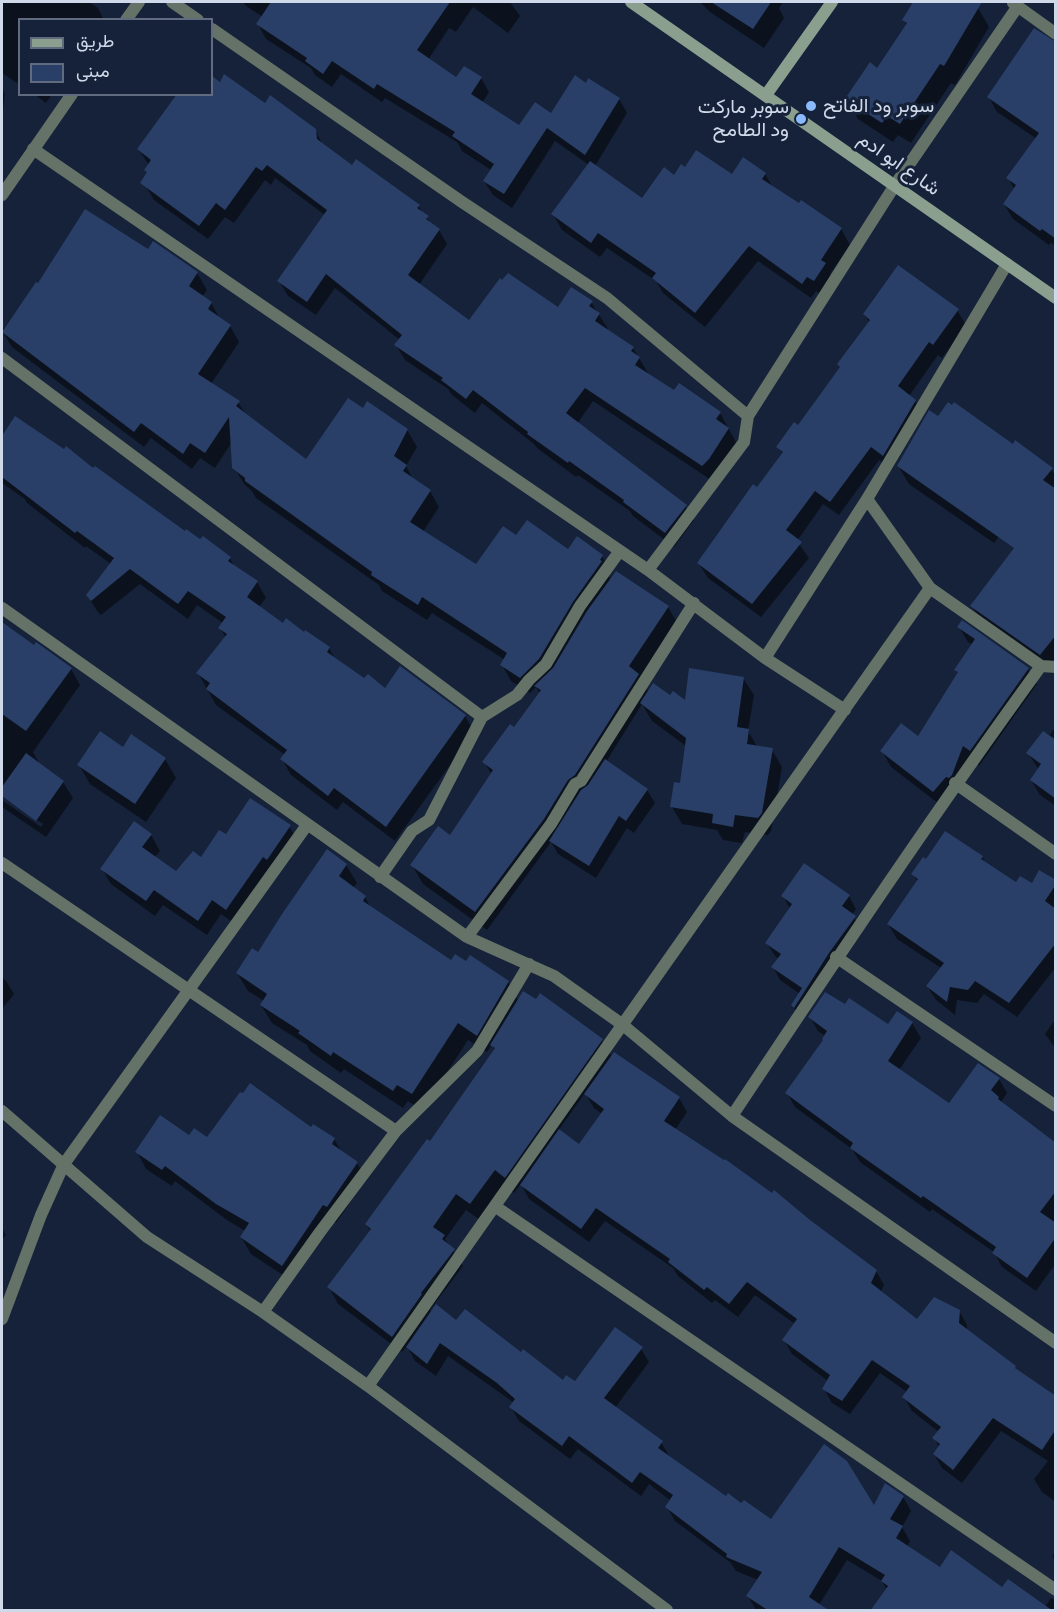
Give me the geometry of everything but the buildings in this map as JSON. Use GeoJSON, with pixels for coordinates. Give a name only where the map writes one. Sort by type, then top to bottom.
{"type":"FeatureCollection","features":[{"type":"Feature","properties":{"kind":"street"},"geometry":{"type":"LineString","coordinates":[[127,18],[139,2]]}},
{"type":"Feature","properties":{"kind":"street"},"geometry":{"type":"LineString","coordinates":[[172,2],[195,18]]}},
{"type":"Feature","properties":{"kind":"street","name":"شارع ابو ادم"},"geometry":{"type":"LineString","coordinates":[[631,2],[1056,298]]}},
{"type":"Feature","properties":{"kind":"street"},"geometry":{"type":"LineString","coordinates":[[766,95],[832,2]]}},
{"type":"Feature","properties":{"kind":"street"},"geometry":{"type":"LineString","coordinates":[[648,570],[744,442],[747,416],[895,184],[1015,4],[1056,34]]}},
{"type":"Feature","properties":{"kind":"street"},"geometry":{"type":"LineString","coordinates":[[213,30],[462,202],[607,298],[747,416]]}},
{"type":"Feature","properties":{"kind":"street"},"geometry":{"type":"LineString","coordinates":[[2,195],[71,96]]}},
{"type":"Feature","properties":{"kind":"street"},"geometry":{"type":"LineString","coordinates":[[33,149],[648,570],[765,658],[845,710]]}},
{"type":"Feature","properties":{"kind":"street"},"geometry":{"type":"LineString","coordinates":[[765,658],[867,499],[1007,264]]}},
{"type":"Feature","properties":{"kind":"street"},"geometry":{"type":"LineString","coordinates":[[2,358],[483,717]]}},
{"type":"Feature","properties":{"kind":"street"},"geometry":{"type":"LineString","coordinates":[[867,499],[930,588],[1041,666],[1056,667]]}},
{"type":"Feature","properties":{"kind":"street"},"geometry":{"type":"LineString","coordinates":[[380,877],[412,831],[429,819],[483,717],[517,696],[529,680],[546,664],[580,606],[619,552]]}},
{"type":"Feature","properties":{"kind":"street"},"geometry":{"type":"LineString","coordinates":[[368,1386],[930,588]]}},
{"type":"Feature","properties":{"kind":"street"},"geometry":{"type":"LineString","coordinates":[[467,937],[551,824],[575,784],[581,781],[694,603]]}},
{"type":"Feature","properties":{"kind":"street"},"geometry":{"type":"LineString","coordinates":[[2,609],[467,937],[554,976],[623,1025],[732,1116],[1056,1344]]}},
{"type":"Feature","properties":{"kind":"street"},"geometry":{"type":"LineString","coordinates":[[732,1116],[836,957],[955,783],[1041,666]]}},
{"type":"Feature","properties":{"kind":"street"},"geometry":{"type":"LineString","coordinates":[[955,783],[1056,854]]}},
{"type":"Feature","properties":{"kind":"street"},"geometry":{"type":"LineString","coordinates":[[2,1319],[40,1215],[64,1164],[307,825]]}},
{"type":"Feature","properties":{"kind":"street"},"geometry":{"type":"LineString","coordinates":[[2,863],[396,1131]]}},
{"type":"Feature","properties":{"kind":"street"},"geometry":{"type":"LineString","coordinates":[[836,957],[1056,1106]]}},
{"type":"Feature","properties":{"kind":"street"},"geometry":{"type":"LineString","coordinates":[[262,1312],[396,1131],[477,1051],[529,964]]}},
{"type":"Feature","properties":{"kind":"street"},"geometry":{"type":"LineString","coordinates":[[2,1111],[147,1237],[262,1312],[368,1386],[667,1611]]}},
{"type":"Feature","properties":{"kind":"street"},"geometry":{"type":"LineString","coordinates":[[496,1207],[1056,1590]]}},
{"type":"Feature","properties":{"kind":"place","name":"سوبر ود الفاتح"},"geometry":{"type":"Point","coordinates":[811,106]}},
{"type":"Feature","properties":{"kind":"place","name":"سوبر ماركت ود الطامح"},"geometry":{"type":"Point","coordinates":[801,119]}}]}
